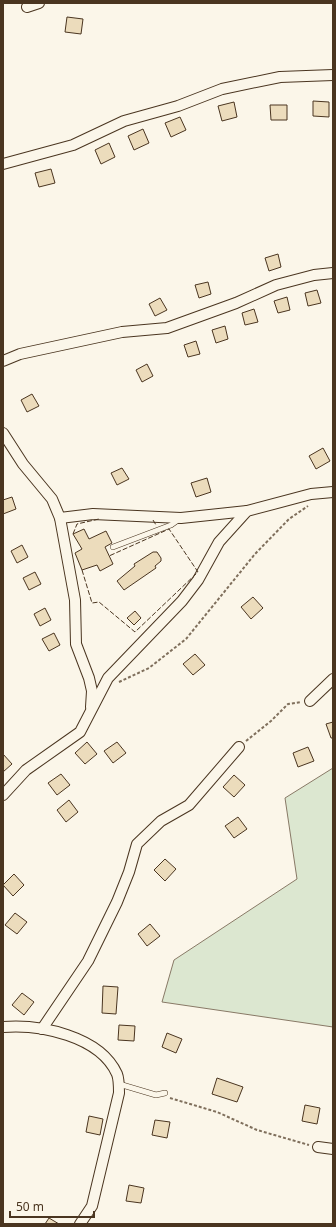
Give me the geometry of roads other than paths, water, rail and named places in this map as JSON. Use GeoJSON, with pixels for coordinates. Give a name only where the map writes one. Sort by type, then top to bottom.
{"type":"FeatureCollection","features":[{"type":"Feature","properties":{"kind":"street"},"geometry":{"type":"LineString","coordinates":[[27,7],[38,3]]}},
{"type":"Feature","properties":{"kind":"street"},"geometry":{"type":"LineString","coordinates":[[3,164],[73,145],[124,121],[178,106],[222,89],[280,77],[333,75]]}},
{"type":"Feature","properties":{"kind":"street"},"geometry":{"type":"LineString","coordinates":[[3,361],[20,354],[122,332],[167,328],[236,303],[276,285],[333,273]]}},
{"type":"Feature","properties":{"kind":"street"},"geometry":{"type":"LineString","coordinates":[[3,433],[23,464],[52,499],[60,518],[76,600],[76,644],[89,678],[92,691],[90,710]]}},
{"type":"Feature","properties":{"kind":"street"},"geometry":{"type":"LineString","coordinates":[[60,518],[93,514],[181,518],[247,511],[311,494],[333,492]]}},
{"type":"Feature","properties":{"kind":"street"},"geometry":{"type":"LineString","coordinates":[[3,795],[26,770],[80,732],[90,710],[108,678],[182,601],[198,580],[219,542],[247,511]]}},
{"type":"Feature","properties":{"kind":"street"},"geometry":{"type":"LineString","coordinates":[[310,701],[333,679]]}},
{"type":"Feature","properties":{"kind":"street"},"geometry":{"type":"LineString","coordinates":[[42,1029],[88,961],[129,872],[138,844],[161,821],[189,805],[239,747]]}},
{"type":"Feature","properties":{"kind":"street"},"geometry":{"type":"LineString","coordinates":[[3,1027],[17,1026],[42,1029],[74,1037],[92,1047],[107,1061],[118,1075],[120,1092],[92,1206],[80,1224]]}},
{"type":"Feature","properties":{"kind":"street"},"geometry":{"type":"LineString","coordinates":[[318,1147],[333,1149]]}},
{"type":"Feature","properties":{"kind":"lane"},"geometry":{"type":"LineString","coordinates":[[113,547],[170,525],[181,518]]}},
{"type":"Feature","properties":{"kind":"lane"},"geometry":{"type":"LineString","coordinates":[[119,1084],[156,1095],[165,1093]]}}]}
